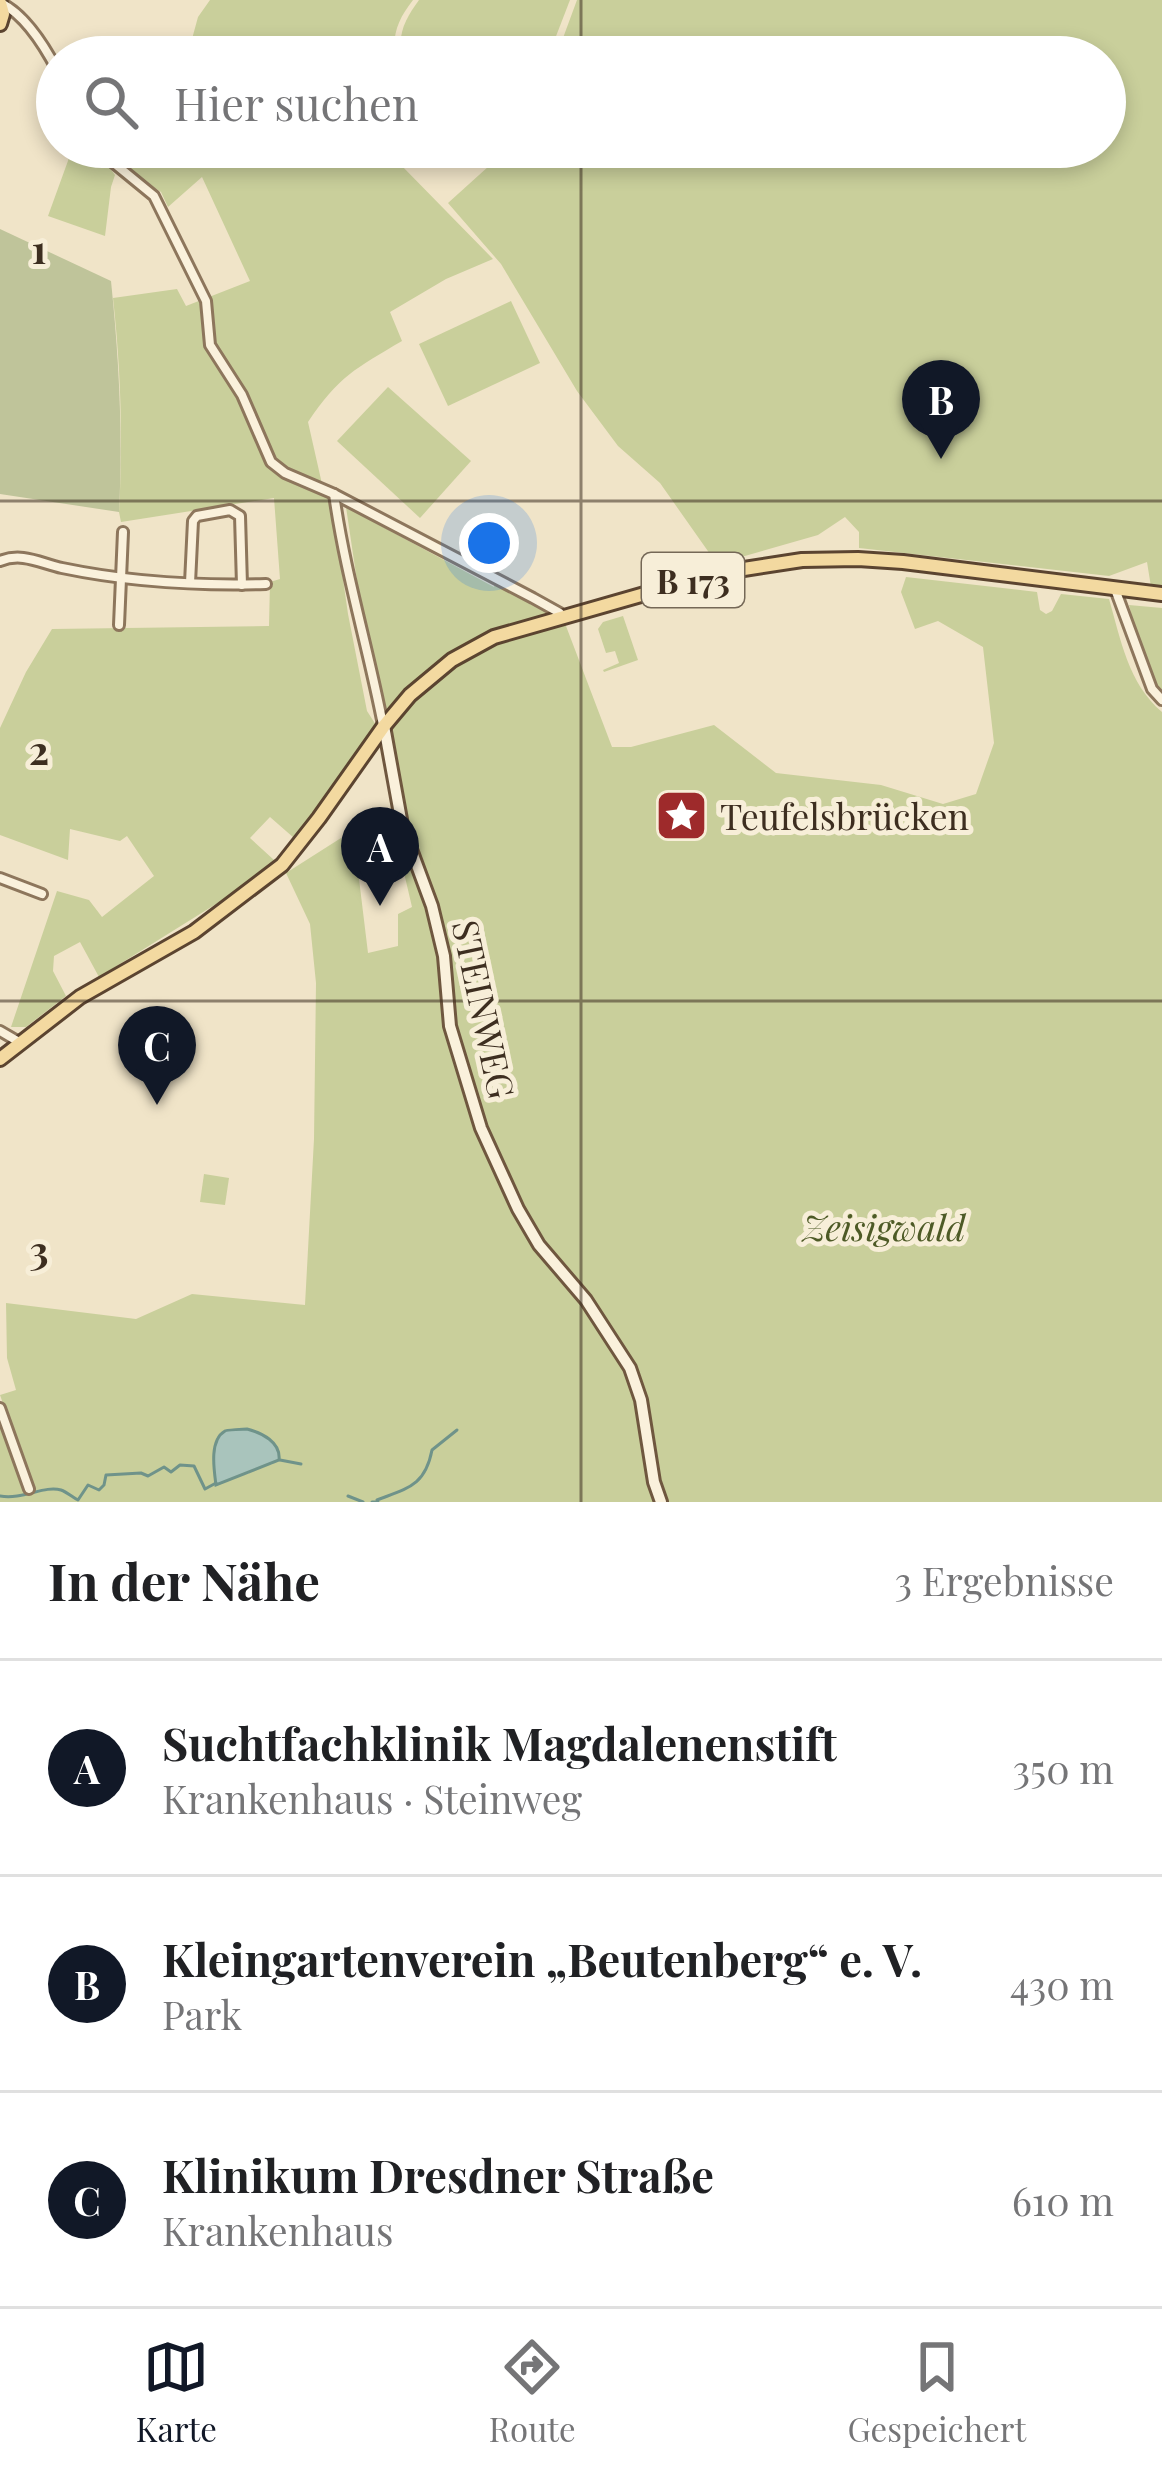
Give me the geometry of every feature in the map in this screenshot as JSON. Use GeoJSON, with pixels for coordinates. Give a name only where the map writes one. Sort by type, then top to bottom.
{"type":"FeatureCollection","features":[{"type":"Feature","properties":{"kind":"main road"},"geometry":{"type":"LineString","coordinates":[[0,3],[0,24]]}},
{"type":"Feature","properties":{"kind":"main road","name":"B 173"},"geometry":{"type":"LineString","coordinates":[[0,1059],[80,997],[194,932],[281,865],[410,695],[452,660],[494,637],[718,573],[802,560],[903,562],[1162,594]]}},
{"type":"Feature","properties":{"kind":"street"},"geometry":{"type":"LineString","coordinates":[[0,3],[13,10],[36,38]]}},
{"type":"Feature","properties":{"kind":"street"},"geometry":{"type":"LineString","coordinates":[[120,168],[154,196],[206,302],[210,346],[242,395],[271,462],[560,613],[561,618]]}},
{"type":"Feature","properties":{"kind":"street","name":"STEINWEG"},"geometry":{"type":"LineString","coordinates":[[334,494],[348,581],[372,670],[402,825],[432,906],[444,956],[450,1026],[481,1128],[539,1245],[586,1300],[630,1368],[661,1502]]}},
{"type":"Feature","properties":{"kind":"street"},"geometry":{"type":"LineString","coordinates":[[190,583],[193,521],[197,516],[230,510],[240,516],[242,585]]}},
{"type":"Feature","properties":{"kind":"street"},"geometry":{"type":"LineString","coordinates":[[119,625],[123,532]]}},
{"type":"Feature","properties":{"kind":"street"},"geometry":{"type":"LineString","coordinates":[[0,561],[14,555],[122,579],[266,584]]}},
{"type":"Feature","properties":{"kind":"street"},"geometry":{"type":"LineString","coordinates":[[1114,588],[1151,689],[1162,700]]}},
{"type":"Feature","properties":{"kind":"street"},"geometry":{"type":"LineString","coordinates":[[531,626],[542,604]]}},
{"type":"Feature","properties":{"kind":"street"},"geometry":{"type":"LineString","coordinates":[[0,878],[42,894]]}},
{"type":"Feature","properties":{"kind":"street"},"geometry":{"type":"LineString","coordinates":[[0,1031],[20,1043]]}},
{"type":"Feature","properties":{"kind":"street"},"geometry":{"type":"LineString","coordinates":[[0,1408],[29,1489]]}},
{"type":"Feature","properties":{"kind":"green space"},"geometry":{"type":"Polygon","coordinates":[[[210,0],[413,0],[396,36],[193,36],[210,0]]]}},
{"type":"Feature","properties":{"kind":"green space"},"geometry":{"type":"Polygon","coordinates":[[[419,0],[570,0],[556,36],[402,36],[419,0]]]}},
{"type":"Feature","properties":{"kind":"green space"},"geometry":{"type":"Polygon","coordinates":[[[577,0],[1162,0],[1162,587],[1151,587],[1147,562],[1109,576],[859,548],[859,532],[845,517],[818,535],[717,564],[660,483],[618,446],[577,391],[501,264],[448,203],[487,168],[1126,168],[1126,36],[564,36],[577,0]]]}},
{"type":"Feature","properties":{"kind":"green space"},"geometry":{"type":"Polygon","coordinates":[[[65,168],[110,168],[115,175],[105,236],[48,216],[65,168]]]}},
{"type":"Feature","properties":{"kind":"green space"},"geometry":{"type":"Polygon","coordinates":[[[125,168],[404,168],[493,259],[446,279],[390,312],[402,341],[349,375],[308,422],[322,484],[285,470],[331,495],[348,614],[367,711],[376,725],[294,838],[270,817],[250,838],[274,860],[248,884],[99,977],[80,942],[54,956],[53,971],[66,996],[26,1027],[11,1027],[57,891],[89,900],[102,917],[154,876],[127,836],[120,841],[70,829],[68,860],[0,835],[0,728],[26,672],[52,629],[269,626],[270,582],[280,579],[274,498],[121,522],[113,298],[177,289],[186,306],[250,281],[202,177],[168,207],[161,192],[125,168]]]}},
{"type":"Feature","properties":{"kind":"green space"},"geometry":{"type":"Polygon","coordinates":[[[0,229],[111,281],[120,397],[119,512],[0,494],[0,229]]]}},
{"type":"Feature","properties":{"kind":"green space"},"geometry":{"type":"Polygon","coordinates":[[[511,301],[540,363],[448,406],[419,344],[511,301]]]}},
{"type":"Feature","properties":{"kind":"green space"},"geometry":{"type":"Polygon","coordinates":[[[388,387],[471,461],[420,518],[337,441],[388,387]]]}},
{"type":"Feature","properties":{"kind":"green space","name":"Zeisigwald"},"geometry":{"type":"Polygon","coordinates":[[[346,507],[494,587],[495,582],[566,626],[612,747],[631,747],[714,725],[776,773],[881,785],[943,804],[976,794],[994,743],[983,647],[938,621],[915,629],[901,592],[906,577],[1037,592],[1040,610],[1046,614],[1061,594],[1109,599],[1133,674],[1162,712],[1162,1502],[0,1502],[0,1423],[25,1487],[31,1483],[0,1395],[16,1390],[7,1358],[6,1303],[136,1319],[192,1294],[305,1305],[316,983],[310,924],[286,873],[341,838],[359,879],[368,953],[398,946],[398,914],[412,907],[390,813],[406,810],[360,601],[346,507]],[[247,1429],[223,1432],[214,1452],[216,1484],[273,1464],[274,1442],[247,1429]]]}},
{"type":"Feature","properties":{"kind":"green space"},"geometry":{"type":"Polygon","coordinates":[[[1129,605],[1162,608],[1162,692],[1146,673],[1129,605]]]}},
{"type":"Feature","properties":{"kind":"green space"},"geometry":{"type":"Polygon","coordinates":[[[623,616],[638,660],[604,672],[619,663],[615,651],[606,653],[598,629],[603,622],[623,616]]]}},
{"type":"Feature","properties":{"kind":"green space"},"geometry":{"type":"Polygon","coordinates":[[[204,1174],[229,1178],[225,1205],[200,1202],[204,1174]]]}},
{"type":"Feature","properties":{"kind":"water"},"geometry":{"type":"Polygon","coordinates":[[[247,1429],[274,1443],[279,1460],[216,1485],[214,1456],[220,1435],[247,1429]]]}},
{"type":"Feature","properties":{"kind":"waterway"},"geometry":{"type":"LineString","coordinates":[[377,1500],[420,1478],[432,1450],[457,1430]]}},
{"type":"Feature","properties":{"kind":"waterway"},"geometry":{"type":"LineString","coordinates":[[280,1460],[301,1464]]}},
{"type":"Feature","properties":{"kind":"waterway"},"geometry":{"type":"LineString","coordinates":[[0,1496],[54,1489],[78,1500],[88,1485],[99,1490],[106,1475],[148,1476],[164,1467],[171,1472],[180,1465],[194,1466],[205,1489],[216,1483]]}},
{"type":"Feature","properties":{"kind":"waterway"},"geometry":{"type":"LineString","coordinates":[[348,1496],[363,1502]]}},
{"type":"Feature","properties":{"kind":"waterway"},"geometry":{"type":"LineString","coordinates":[[372,1502],[378,1502]]}},
{"type":"Feature","properties":{"kind":"place","name":"Kleingartenverein „Beutenberg“ e. V."},"geometry":{"type":"Point","coordinates":[941,459]}},
{"type":"Feature","properties":{"kind":"place","name":"Teufelsbrücken"},"geometry":{"type":"Point","coordinates":[681,815]}},
{"type":"Feature","properties":{"kind":"place","name":"Suchtfachklinik Magdalenenstift"},"geometry":{"type":"Point","coordinates":[380,906]}},
{"type":"Feature","properties":{"kind":"place","name":"Klinikum Dresdner Straße"},"geometry":{"type":"Point","coordinates":[157,1105]}}]}
